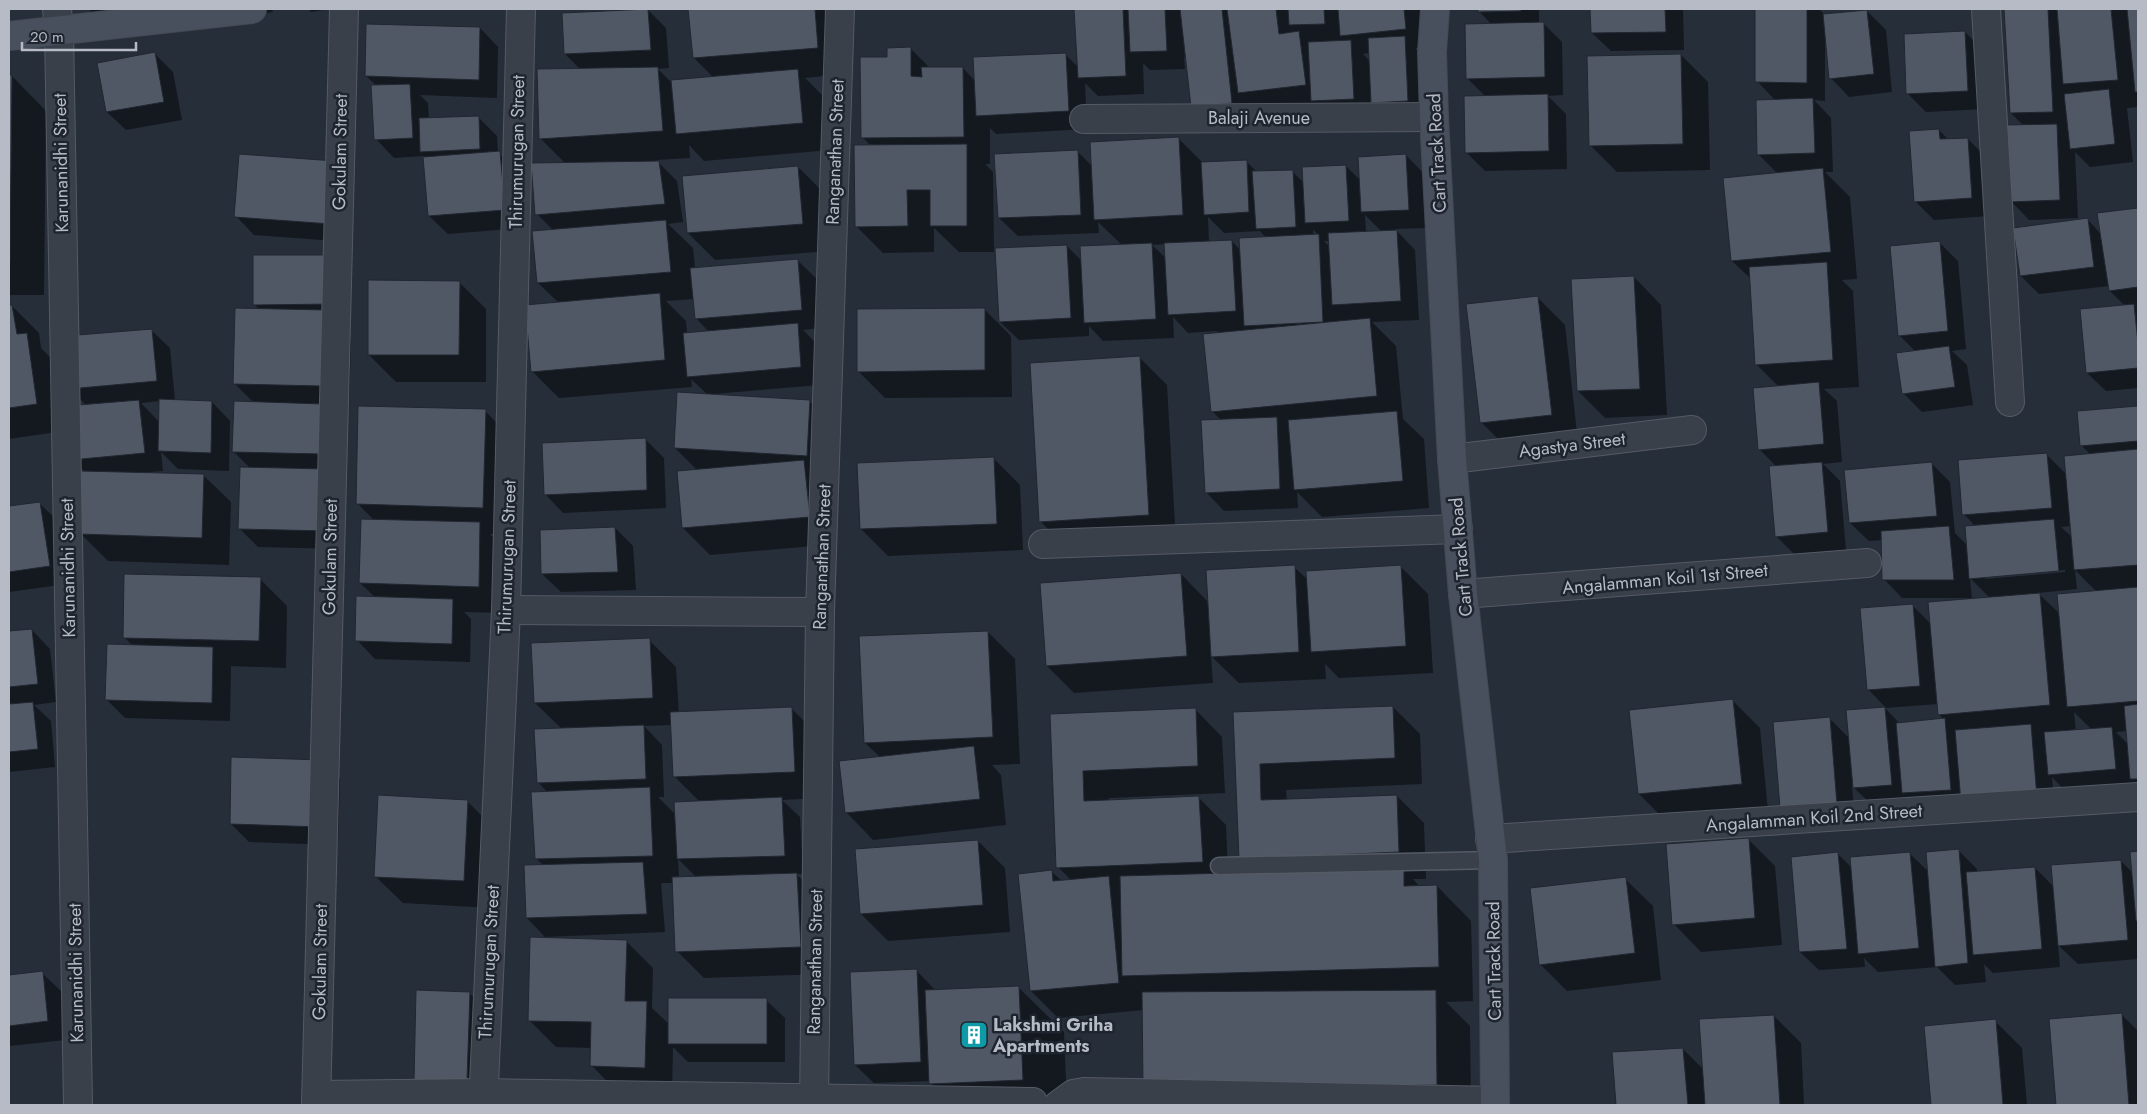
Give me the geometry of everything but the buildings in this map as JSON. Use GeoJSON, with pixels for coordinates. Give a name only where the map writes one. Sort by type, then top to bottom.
{"type":"FeatureCollection","features":[{"type":"Feature","properties":{"kind":"street"},"geometry":{"type":"LineString","coordinates":[[9,36],[58,20],[252,9]]}},
{"type":"Feature","properties":{"kind":"street","name":"Gokulam Street"},"geometry":{"type":"LineString","coordinates":[[317,1100],[344,9]]}},
{"type":"Feature","properties":{"kind":"street","name":"Thirumurugan Street"},"geometry":{"type":"LineString","coordinates":[[483,1099],[506,610],[521,9]]}},
{"type":"Feature","properties":{"kind":"street","name":"Ranganathan Street"},"geometry":{"type":"LineString","coordinates":[[814,1101],[820,612],[840,9]]}},
{"type":"Feature","properties":{"kind":"street","name":"Cart Track Road"},"geometry":{"type":"LineString","coordinates":[[1435,9],[1432,52],[1434,116],[1452,459],[1463,594],[1491,849],[1495,1103]]}},
{"type":"Feature","properties":{"kind":"street"},"geometry":{"type":"LineString","coordinates":[[1986,9],[2010,402]]}},
{"type":"Feature","properties":{"kind":"street","name":"Karunanidhi Street"},"geometry":{"type":"LineString","coordinates":[[58,20],[78,1105]]}},
{"type":"Feature","properties":{"kind":"street","name":"Balaji Avenue"},"geometry":{"type":"LineString","coordinates":[[1084,119],[1434,116]]}},
{"type":"Feature","properties":{"kind":"street","name":"Agastya Street"},"geometry":{"type":"LineString","coordinates":[[1452,459],[1692,430]]}},
{"type":"Feature","properties":{"kind":"street"},"geometry":{"type":"LineString","coordinates":[[1043,544],[1458,529]]}},
{"type":"Feature","properties":{"kind":"street","name":"Angalamman Koil 1st Street"},"geometry":{"type":"LineString","coordinates":[[1463,594],[1867,563]]}},
{"type":"Feature","properties":{"kind":"street"},"geometry":{"type":"LineString","coordinates":[[506,610],[820,612]]}},
{"type":"Feature","properties":{"kind":"street","name":"Angalamman Koil 2nd Street"},"geometry":{"type":"LineString","coordinates":[[1491,849],[2138,796]]}},
{"type":"Feature","properties":{"kind":"street"},"geometry":{"type":"LineString","coordinates":[[317,1100],[483,1099],[1045,1103],[1084,1092],[1495,1103]]}},
{"type":"Feature","properties":{"kind":"lane"},"geometry":{"type":"LineString","coordinates":[[1219,866],[1491,849]]}},
{"type":"Feature","properties":{"kind":"place","name":"Lakshmi Griha Apartments"},"geometry":{"type":"Point","coordinates":[974,1035]}}]}
